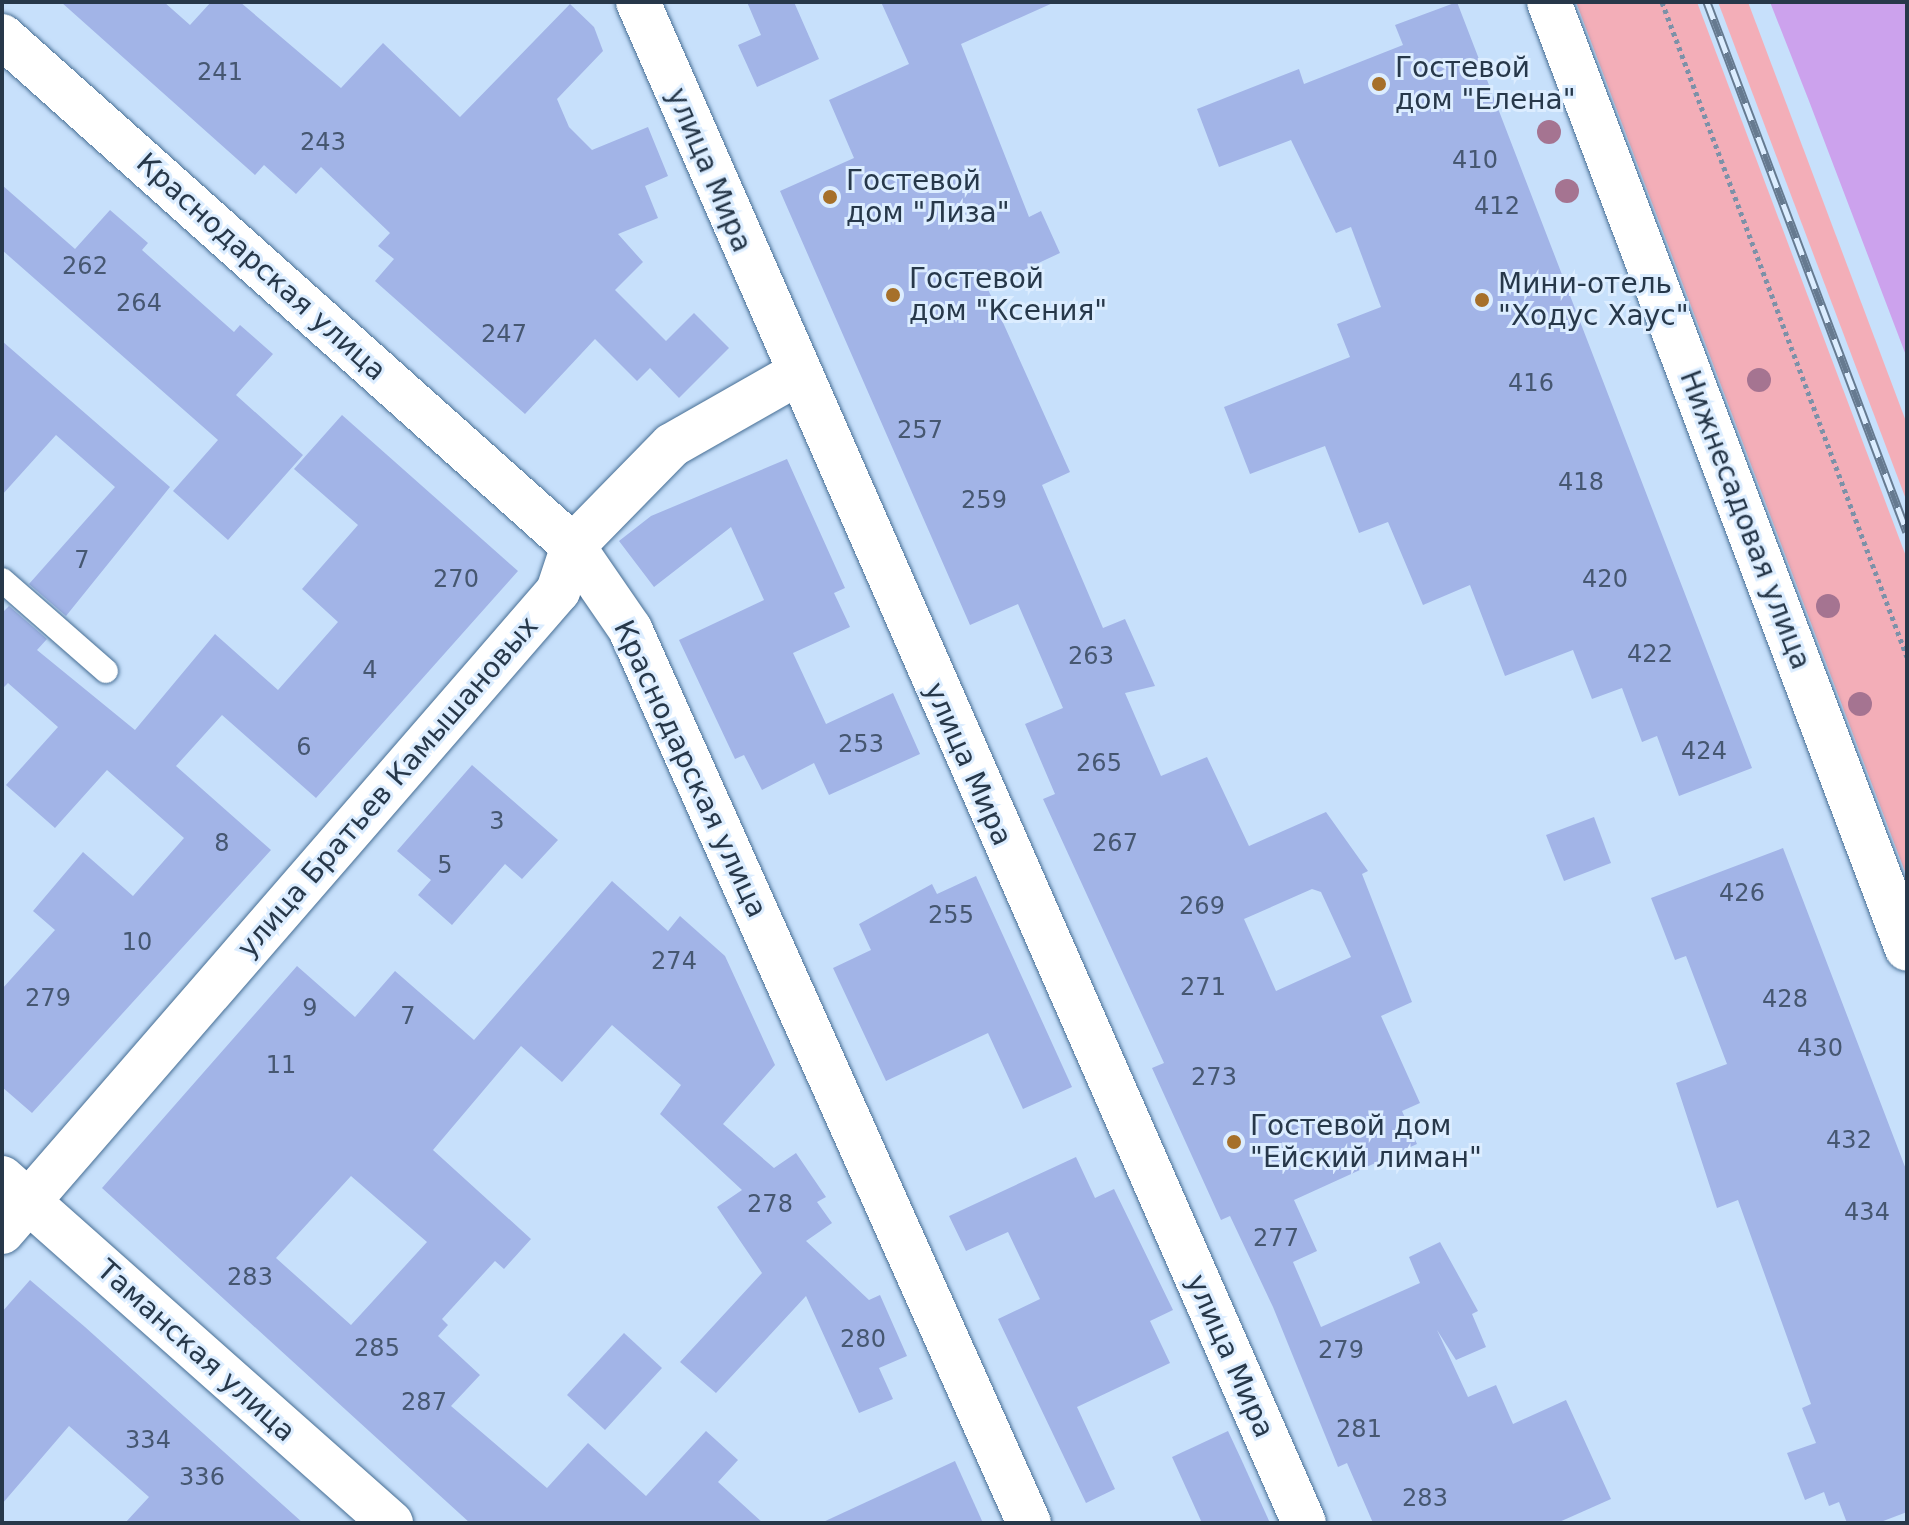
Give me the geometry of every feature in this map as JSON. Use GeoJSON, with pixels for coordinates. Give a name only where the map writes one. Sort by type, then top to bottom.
{"type":"FeatureCollection","features":[{"type":"Feature","properties":{"kind":"street","name":"улица Мира"},"geometry":{"type":"LineString","coordinates":[[638,2],[795,375],[1304,1523]]}},
{"type":"Feature","properties":{"kind":"street","name":"Нижнесадовая улица"},"geometry":{"type":"LineString","coordinates":[[1549,2],[1907,949]]}},
{"type":"Feature","properties":{"kind":"street","name":"Краснодарская улица"},"geometry":{"type":"LineString","coordinates":[[2,36],[573,546],[630,629],[1029,1523]]}},
{"type":"Feature","properties":{"kind":"street","name":"улица Братьев Камышановых"},"geometry":{"type":"LineString","coordinates":[[11,1204],[558,591],[573,546],[672,445],[795,375]]}},
{"type":"Feature","properties":{"kind":"street","name":"Таманская улица"},"geometry":{"type":"LineString","coordinates":[[11,1204],[391,1523]]}},
{"type":"Feature","properties":{"kind":"lane"},"geometry":{"type":"LineString","coordinates":[[2,580],[106,671]]}},
{"type":"Feature","properties":{"kind":"path"},"geometry":{"type":"LineString","coordinates":[[1662,2],[1907,657]]}},
{"type":"Feature","properties":{"kind":"shaded area"},"geometry":{"type":"Polygon","coordinates":[[[1576,2],[1697,2],[1907,559],[1907,877],[1576,2]]]}},
{"type":"Feature","properties":{"kind":"shaded area"},"geometry":{"type":"Polygon","coordinates":[[[1718,2],[1748,2],[1907,424],[1907,502],[1718,2]]]}},
{"type":"Feature","properties":{"kind":"shaded area"},"geometry":{"type":"Polygon","coordinates":[[[1770,2],[1907,2],[1907,358],[1809,101],[1770,2]]]}},
{"type":"Feature","properties":{"kind":"building"},"geometry":{"type":"Polygon","coordinates":[[[61,2],[164,2],[190,25],[211,2],[240,2],[341,88],[383,43],[460,117],[570,4],[594,27],[603,51],[557,99],[569,127],[592,150],[648,127],[668,176],[645,186],[658,218],[618,234],[643,262],[615,290],[666,341],[694,313],[729,348],[679,398],[650,368],[637,381],[595,339],[525,414],[375,281],[394,259],[378,246],[390,233],[321,167],[296,194],[264,165],[255,175],[61,2]]]}},
{"type":"Feature","properties":{"kind":"building"},"geometry":{"type":"Polygon","coordinates":[[[747,2],[794,2],[819,59],[757,87],[738,45],[761,35],[747,2]]]}},
{"type":"Feature","properties":{"kind":"building"},"geometry":{"type":"Polygon","coordinates":[[[881,2],[1055,2],[961,44],[1029,217],[1041,211],[1060,253],[987,287],[1070,472],[1042,485],[1103,628],[1125,619],[1155,686],[1125,693],[1161,776],[1207,757],[1249,846],[1326,812],[1368,871],[1362,874],[1412,1002],[1381,1016],[1420,1103],[1402,1111],[1417,1144],[1294,1200],[1317,1251],[1293,1262],[1321,1327],[1420,1283],[1409,1257],[1440,1242],[1478,1311],[1472,1314],[1486,1347],[1456,1360],[1437,1330],[1468,1397],[1496,1385],[1513,1424],[1566,1400],[1611,1499],[1557,1523],[1373,1523],[1347,1463],[1338,1467],[1273,1307],[1230,1216],[1221,1220],[1152,1068],[1164,1063],[1043,799],[1055,794],[1025,724],[1063,708],[1018,604],[970,625],[780,191],[854,158],[829,100],[909,64],[881,2]],[[1312,889],[1244,919],[1276,991],[1351,957],[1321,892],[1312,889]]]}},
{"type":"Feature","properties":{"kind":"building"},"geometry":{"type":"Polygon","coordinates":[[[1457,2],[1752,768],[1679,796],[1657,736],[1642,742],[1622,688],[1592,699],[1573,650],[1505,676],[1470,585],[1423,605],[1388,522],[1359,533],[1325,446],[1250,474],[1224,407],[1350,357],[1337,324],[1381,307],[1351,227],[1336,233],[1291,140],[1219,167],[1197,109],[1299,69],[1304,84],[1403,45],[1395,25],[1457,2]]]}},
{"type":"Feature","properties":{"kind":"building"},"geometry":{"type":"Polygon","coordinates":[[[2,185],[75,249],[110,210],[148,243],[142,250],[234,332],[240,325],[273,354],[236,395],[303,455],[228,540],[173,491],[218,440],[2,250],[2,185]]]}},
{"type":"Feature","properties":{"kind":"building"},"geometry":{"type":"Polygon","coordinates":[[[2,341],[170,487],[66,616],[29,584],[115,487],[56,435],[2,495],[2,341]]]}},
{"type":"Feature","properties":{"kind":"building"},"geometry":{"type":"Polygon","coordinates":[[[342,415],[518,571],[316,798],[222,715],[176,766],[271,850],[32,1113],[2,1087],[2,989],[55,930],[33,911],[83,852],[133,896],[184,838],[107,770],[55,828],[6,785],[58,727],[8,683],[2,689],[2,613],[9,606],[47,639],[37,650],[135,730],[215,634],[278,690],[338,622],[302,589],[358,525],[294,469],[342,415]]]}},
{"type":"Feature","properties":{"kind":"building"},"geometry":{"type":"Polygon","coordinates":[[[787,459],[845,588],[834,593],[850,627],[793,653],[826,724],[893,693],[920,754],[829,795],[814,763],[762,790],[744,755],[735,759],[679,640],[764,600],[731,527],[654,587],[619,541],[651,516],[787,459]]]}},
{"type":"Feature","properties":{"kind":"building"},"geometry":{"type":"Polygon","coordinates":[[[472,765],[558,840],[522,879],[505,864],[452,925],[418,895],[431,880],[397,851],[472,765]]]}},
{"type":"Feature","properties":{"kind":"building"},"geometry":{"type":"Polygon","coordinates":[[[1594,817],[1611,863],[1564,881],[1546,835],[1594,817]]]}},
{"type":"Feature","properties":{"kind":"building"},"geometry":{"type":"Polygon","coordinates":[[[1783,848],[1907,1172],[1907,1512],[1878,1523],[1847,1523],[1839,1502],[1829,1506],[1824,1492],[1805,1500],[1787,1453],[1816,1443],[1802,1408],[1811,1404],[1738,1200],[1717,1208],[1676,1083],[1727,1064],[1686,956],[1675,960],[1651,898],[1783,848]]]}},
{"type":"Feature","properties":{"kind":"building"},"geometry":{"type":"Polygon","coordinates":[[[976,876],[1072,1087],[1023,1109],[988,1033],[886,1081],[833,968],[871,950],[859,924],[932,884],[937,894],[976,876]]]}},
{"type":"Feature","properties":{"kind":"building"},"geometry":{"type":"Polygon","coordinates":[[[612,881],[668,931],[680,916],[725,956],[775,1065],[723,1124],[774,1168],[796,1153],[826,1197],[817,1202],[832,1223],[806,1241],[869,1300],[880,1295],[907,1356],[879,1368],[893,1399],[859,1413],[806,1296],[716,1393],[680,1362],[762,1273],[717,1207],[742,1190],[660,1114],[681,1085],[612,1025],[562,1082],[521,1046],[433,1150],[531,1239],[504,1269],[495,1261],[442,1319],[448,1325],[438,1336],[480,1375],[451,1406],[547,1488],[588,1443],[646,1496],[706,1431],[738,1460],[718,1482],[763,1523],[470,1523],[102,1188],[297,966],[355,1017],[395,971],[474,1040],[612,881]],[[351,1176],[276,1258],[351,1325],[427,1242],[351,1176]]]}},
{"type":"Feature","properties":{"kind":"building"},"geometry":{"type":"Polygon","coordinates":[[[1076,1157],[1095,1198],[1114,1189],[1173,1310],[1150,1321],[1170,1363],[1077,1407],[1115,1489],[1086,1503],[998,1319],[1040,1299],[1008,1232],[966,1251],[949,1216],[1076,1157]]]}},
{"type":"Feature","properties":{"kind":"building"},"geometry":{"type":"Polygon","coordinates":[[[30,1280],[303,1523],[125,1523],[149,1497],[69,1426],[2,1504],[2,1312],[30,1280]]]}},
{"type":"Feature","properties":{"kind":"building"},"geometry":{"type":"Polygon","coordinates":[[[624,1333],[662,1368],[605,1430],[567,1395],[624,1333]]]}},
{"type":"Feature","properties":{"kind":"building"},"geometry":{"type":"Polygon","coordinates":[[[1228,1431],[1270,1523],[1202,1523],[1172,1457],[1228,1431]]]}},
{"type":"Feature","properties":{"kind":"building"},"geometry":{"type":"Polygon","coordinates":[[[955,1461],[983,1523],[821,1523],[955,1461]]]}},
{"type":"Feature","properties":{"kind":"railway"},"geometry":{"type":"LineString","coordinates":[[1707,2],[1907,532]]}},
{"type":"Feature","properties":{"kind":"place","name":"Гостевой дом \"Елена\""},"geometry":{"type":"Point","coordinates":[1379,84]}},
{"type":"Feature","properties":{"kind":"place","name":"Гостевой дом \"Лиза\""},"geometry":{"type":"Point","coordinates":[830,197]}},
{"type":"Feature","properties":{"kind":"place","name":"Гостевой дом \"Ксения\""},"geometry":{"type":"Point","coordinates":[893,295]}},
{"type":"Feature","properties":{"kind":"place","name":"Мини-отель \"Ходус Хаус\""},"geometry":{"type":"Point","coordinates":[1482,300]}},
{"type":"Feature","properties":{"kind":"place","name":"Гостевой дом \"Ейский лиман\""},"geometry":{"type":"Point","coordinates":[1234,1142]}}]}
